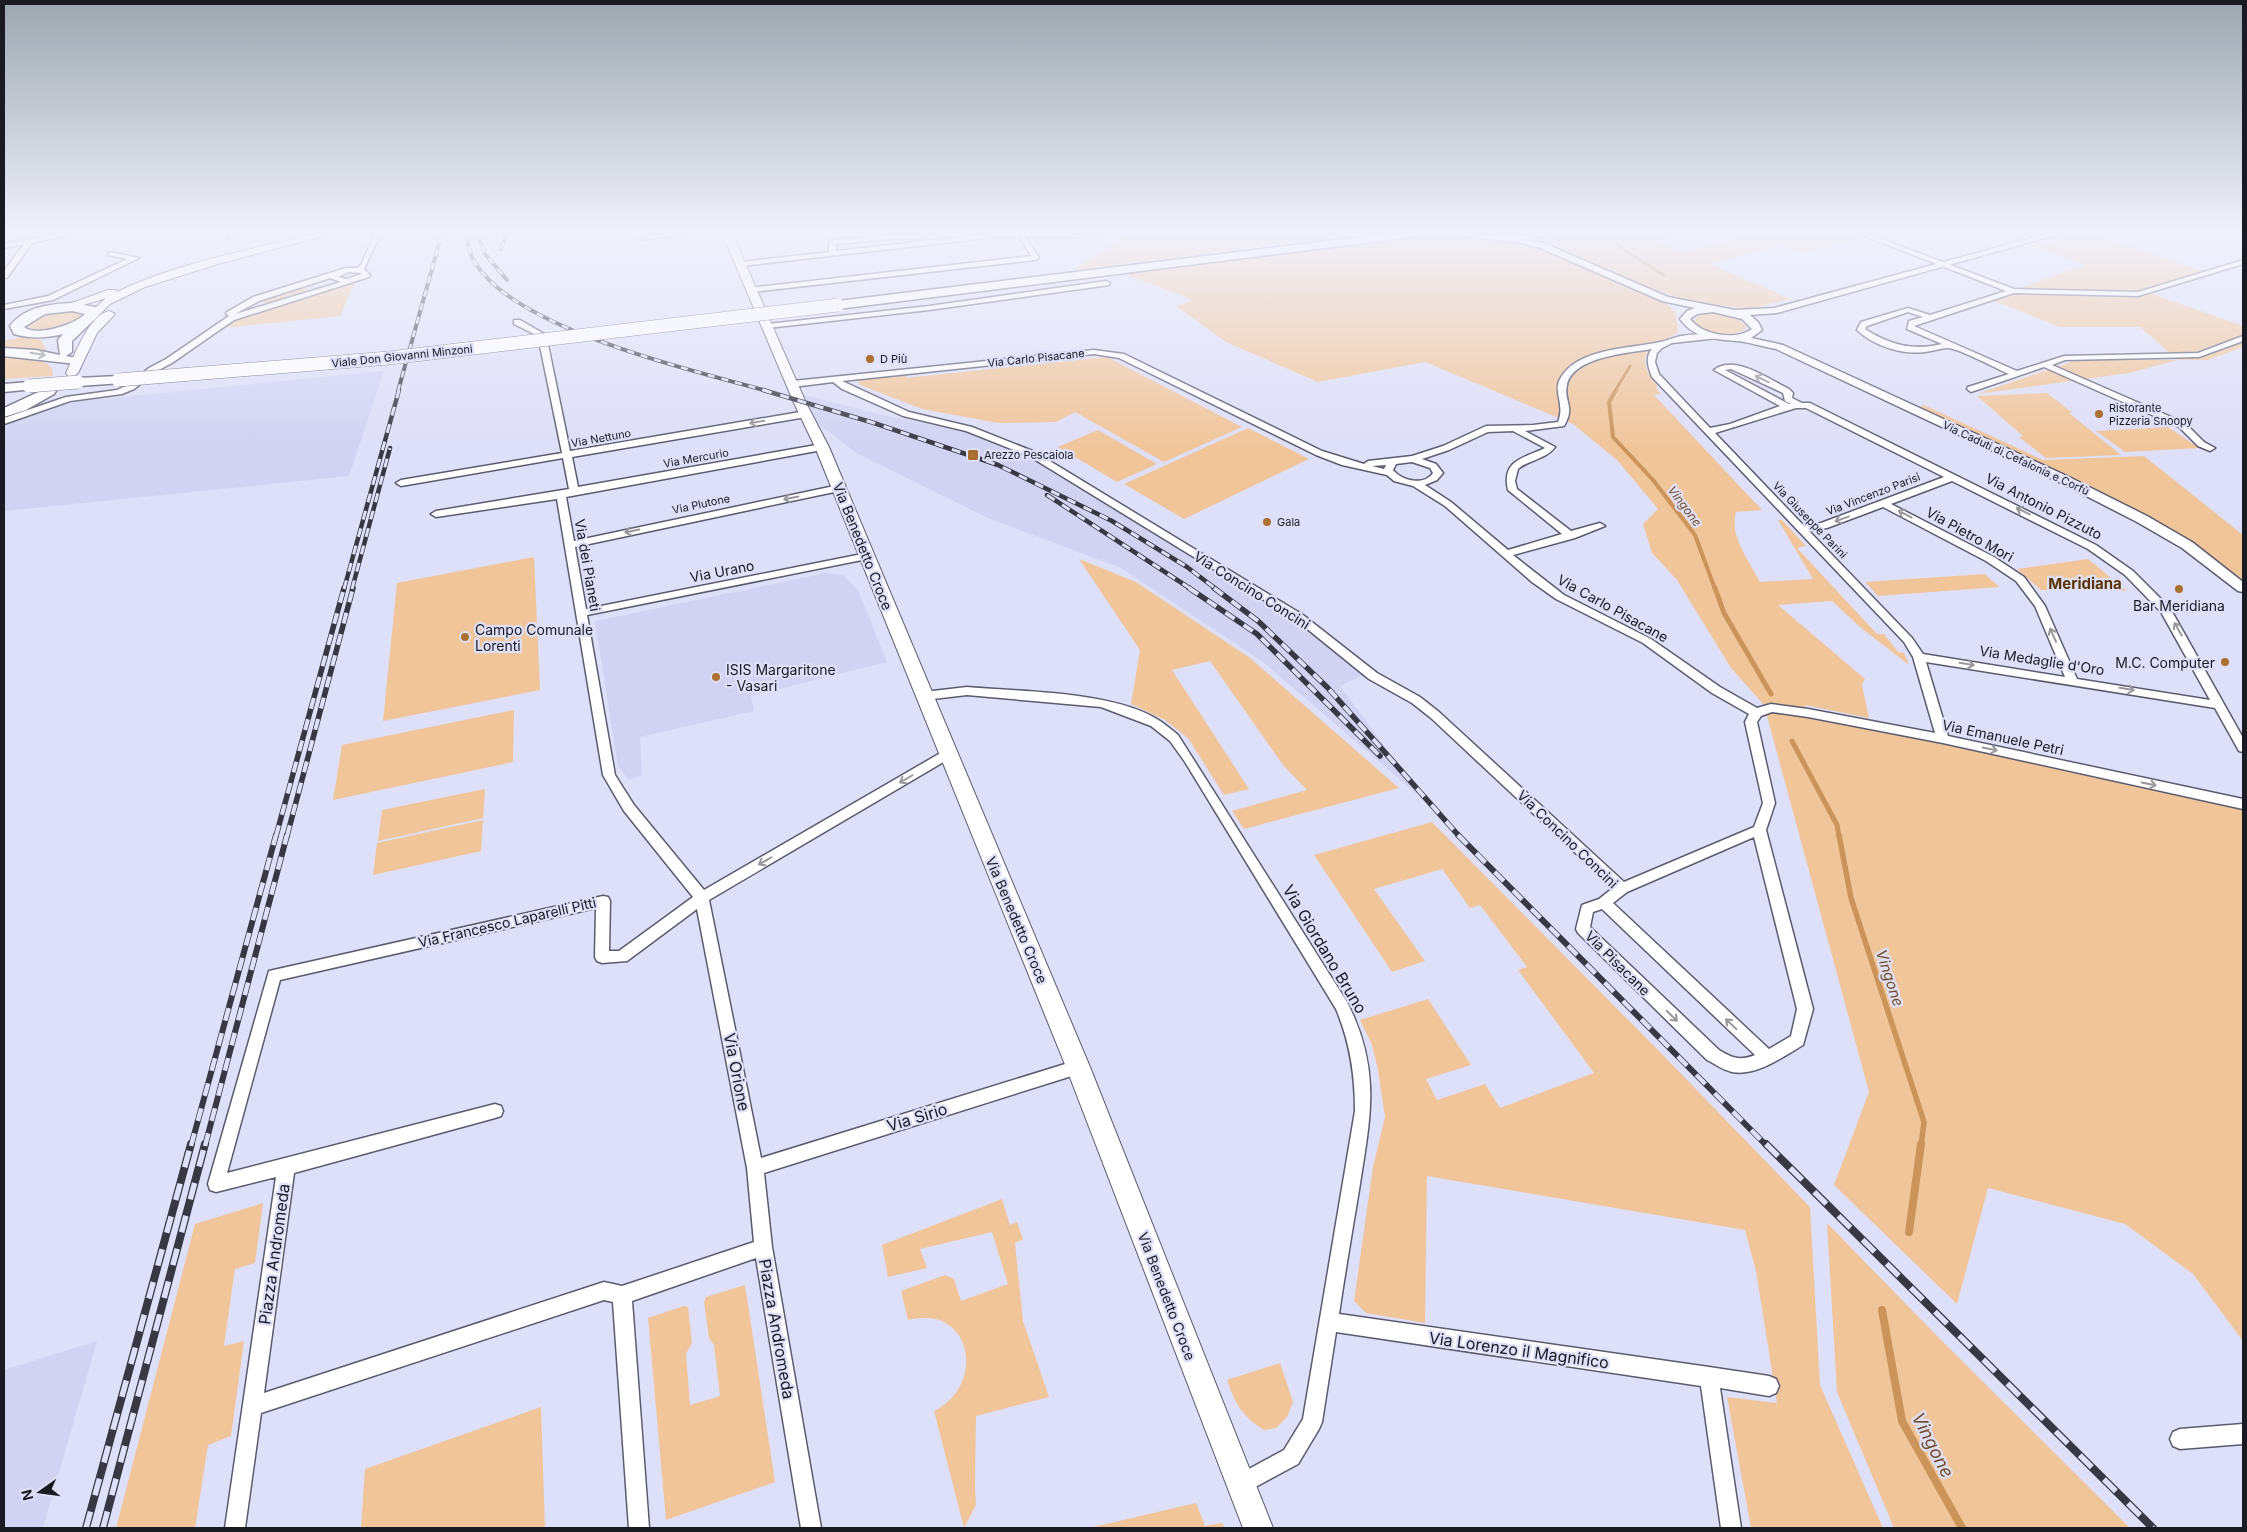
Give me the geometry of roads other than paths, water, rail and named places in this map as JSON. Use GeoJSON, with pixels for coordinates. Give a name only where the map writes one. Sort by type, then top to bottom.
{"type":"FeatureCollection","features":[{"type":"Feature","properties":{"kind":"main road"},"geometry":{"type":"LineString","coordinates":[[7,335],[21,322],[37,314],[77,304]]}},
{"type":"Feature","properties":{"kind":"main road"},"geometry":{"type":"LineString","coordinates":[[72,367],[65,340],[103,304]]}},
{"type":"Feature","properties":{"kind":"main road"},"geometry":{"type":"LineString","coordinates":[[72,367],[82,354],[88,336],[105,316],[123,304]]}},
{"type":"Feature","properties":{"kind":"main road","name":"Via Benedetto Croce"},"geometry":{"type":"LineString","coordinates":[[759,304],[822,447],[1078,1067],[1258,1528]]}},
{"type":"Feature","properties":{"kind":"main road","name":"Viale Don Giovanni Minzoni"},"geometry":{"type":"LineString","coordinates":[[4,388],[29,386],[72,367],[118,380],[308,366],[418,355],[842,304]]}},
{"type":"Feature","properties":{"kind":"main road"},"geometry":{"type":"LineString","coordinates":[[7,335],[36,334],[62,330],[87,320],[92,315],[90,310],[64,308]]}},
{"type":"Feature","properties":{"kind":"main road"},"geometry":{"type":"LineString","coordinates":[[21,322],[17,326],[19,331],[36,334],[72,367]]}},
{"type":"Feature","properties":{"kind":"main road"},"geometry":{"type":"LineString","coordinates":[[4,352],[36,354],[72,367]]}},
{"type":"Feature","properties":{"kind":"main road"},"geometry":{"type":"LineString","coordinates":[[4,413],[21,407],[49,391]]}},
{"type":"Feature","properties":{"kind":"street"},"geometry":{"type":"LineString","coordinates":[[4,308],[20,304]]}},
{"type":"Feature","properties":{"kind":"street"},"geometry":{"type":"LineString","coordinates":[[4,421],[69,399],[119,392],[140,381],[152,370],[169,361],[243,304]]}},
{"type":"Feature","properties":{"kind":"street"},"geometry":{"type":"LineString","coordinates":[[251,304],[268,306]]}},
{"type":"Feature","properties":{"kind":"street"},"geometry":{"type":"LineString","coordinates":[[217,326],[231,318],[273,304]]}},
{"type":"Feature","properties":{"kind":"street"},"geometry":{"type":"LineString","coordinates":[[766,321],[954,304]]}},
{"type":"Feature","properties":{"kind":"street"},"geometry":{"type":"LineString","coordinates":[[1672,304],[1680,311],[1686,321],[1702,333],[1737,338],[1747,336],[1765,316],[1774,311]]}},
{"type":"Feature","properties":{"kind":"street"},"geometry":{"type":"LineString","coordinates":[[1691,304],[1744,316],[1756,328]]}},
{"type":"Feature","properties":{"kind":"street"},"geometry":{"type":"LineString","coordinates":[[1734,313],[1774,311],[1797,304]]}},
{"type":"Feature","properties":{"kind":"street"},"geometry":{"type":"LineString","coordinates":[[1972,304],[1912,323],[1910,327],[2014,373]]}},
{"type":"Feature","properties":{"kind":"street"},"geometry":{"type":"LineString","coordinates":[[1345,463],[1392,462],[1413,459],[1446,448],[1486,429],[1540,428],[1561,424],[1567,414],[1567,403],[1562,393],[1564,380],[1586,359],[1659,346],[1683,332],[1687,314],[1693,311],[1713,309]]}},
{"type":"Feature","properties":{"kind":"street"},"geometry":{"type":"LineString","coordinates":[[1930,317],[1908,310],[1864,324],[1861,330],[1877,341],[1914,352],[1949,345]]}},
{"type":"Feature","properties":{"kind":"street"},"geometry":{"type":"LineString","coordinates":[[436,514],[561,495],[574,491],[542,335],[517,322]]}},
{"type":"Feature","properties":{"kind":"street","name":"Via Caduti di Cefalonia e Corfù"},"geometry":{"type":"LineString","coordinates":[[1756,328],[1778,347]]}},
{"type":"Feature","properties":{"kind":"street"},"geometry":{"type":"LineString","coordinates":[[1672,340],[1715,336]]}},
{"type":"Feature","properties":{"kind":"street","name":"Via Caduti di Cefalonia e Corfù"},"geometry":{"type":"LineString","coordinates":[[1737,338],[1778,347],[2065,480],[2187,545],[2243,588]]}},
{"type":"Feature","properties":{"kind":"street"},"geometry":{"type":"LineString","coordinates":[[1971,389],[2014,373],[2073,356],[2199,355],[2243,338]]}},
{"type":"Feature","properties":{"kind":"street"},"geometry":{"type":"LineString","coordinates":[[1617,353],[1650,358],[1659,346]]}},
{"type":"Feature","properties":{"kind":"street","name":"Via Carlo Pisacane"},"geometry":{"type":"LineString","coordinates":[[793,384],[1077,353],[1108,354],[1121,356],[1318,453],[1345,463]]}},
{"type":"Feature","properties":{"kind":"street","name":"Via Giuseppe Parini"},"geometry":{"type":"LineString","coordinates":[[1650,358],[1650,366],[1655,375],[1908,640],[1919,657],[1942,739]]}},
{"type":"Feature","properties":{"kind":"street"},"geometry":{"type":"LineString","coordinates":[[2044,364],[2182,425],[2201,444],[2210,448]]}},
{"type":"Feature","properties":{"kind":"street","name":"Via Antonio Pizzuto"},"geometry":{"type":"LineString","coordinates":[[1788,407],[1718,370],[1731,366],[1739,368],[1786,391],[1789,393],[1788,399],[1803,404],[2074,536],[2130,573],[2166,610],[2243,748]]}},
{"type":"Feature","properties":{"kind":"street","name":"Via Concino Concini"},"geometry":{"type":"LineString","coordinates":[[835,380],[845,387],[906,414],[969,429],[1032,454],[1299,617],[1373,676],[1416,700],[1435,715],[1622,888],[1604,903]]}},
{"type":"Feature","properties":{"kind":"street"},"geometry":{"type":"LineString","coordinates":[[1708,431],[1721,430],[1788,407],[1803,404]]}},
{"type":"Feature","properties":{"kind":"street","name":"Via Nettuno"},"geometry":{"type":"LineString","coordinates":[[401,483],[806,414]]}},
{"type":"Feature","properties":{"kind":"street"},"geometry":{"type":"LineString","coordinates":[[1513,428],[1550,447],[1548,450],[1516,465],[1510,472],[1509,480],[1513,490],[1571,536]]}},
{"type":"Feature","properties":{"kind":"street","name":"Via Mercurio"},"geometry":{"type":"LineString","coordinates":[[574,491],[822,447]]}},
{"type":"Feature","properties":{"kind":"street"},"geometry":{"type":"LineString","coordinates":[[1433,466],[1446,448]]}},
{"type":"Feature","properties":{"kind":"street"},"geometry":{"type":"LineString","coordinates":[[1345,463],[1390,474],[1400,480],[1414,483],[1432,480],[1438,473],[1433,466],[1413,459]]}},
{"type":"Feature","properties":{"kind":"street"},"geometry":{"type":"LineString","coordinates":[[1390,474],[1389,466],[1392,462]]}},
{"type":"Feature","properties":{"kind":"street","name":"Via Vincenzo Parisi"},"geometry":{"type":"LineString","coordinates":[[1801,529],[1823,526],[1885,504],[1953,476]]}},
{"type":"Feature","properties":{"kind":"street"},"geometry":{"type":"LineString","coordinates":[[1432,480],[1448,504]]}},
{"type":"Feature","properties":{"kind":"street","name":"Via Carlo Pisacane"},"geometry":{"type":"LineString","coordinates":[[1414,483],[1448,504],[1536,580],[1560,597],[1647,641],[1716,690],[1756,713]]}},
{"type":"Feature","properties":{"kind":"street","name":"Via Plutone"},"geometry":{"type":"LineString","coordinates":[[569,545],[839,488]]}},
{"type":"Feature","properties":{"kind":"street","name":"Via dei Pianeti"},"geometry":{"type":"LineString","coordinates":[[561,495],[609,775],[629,808],[702,898]]}},
{"type":"Feature","properties":{"kind":"street","name":"Via Pietro Mori"},"geometry":{"type":"LineString","coordinates":[[1885,504],[1990,560],[2020,579],[2040,606],[2072,680]]}},
{"type":"Feature","properties":{"kind":"street"},"geometry":{"type":"LineString","coordinates":[[1506,554],[1600,526]]}},
{"type":"Feature","properties":{"kind":"street","name":"Via Urano"},"geometry":{"type":"LineString","coordinates":[[582,613],[867,556]]}},
{"type":"Feature","properties":{"kind":"street","name":"Via Medaglie d'Oro"},"geometry":{"type":"LineString","coordinates":[[1919,657],[2219,705]]}},
{"type":"Feature","properties":{"kind":"street","name":"Via Giordano Bruno"},"geometry":{"type":"LineString","coordinates":[[924,696],[967,690],[1102,703],[1130,712],[1154,723],[1174,738],[1189,759],[1342,1006],[1355,1036],[1364,1073],[1363,1111],[1330,1322],[1312,1422],[1291,1457],[1241,1484]]}},
{"type":"Feature","properties":{"kind":"street","name":"Via Emanuele Petri"},"geometry":{"type":"LineString","coordinates":[[1756,713],[1771,708],[1942,739],[2243,804]]}},
{"type":"Feature","properties":{"kind":"street"},"geometry":{"type":"LineString","coordinates":[[1604,903],[1767,1057],[1798,1040],[1805,1009],[1759,830],[1769,803],[1752,722],[1756,713]]}},
{"type":"Feature","properties":{"kind":"street","name":"Via Francesco Laparelli Pitti"},"geometry":{"type":"LineString","coordinates":[[286,1167],[216,1184],[274,975],[603,901],[602,957],[622,957],[702,898],[948,754]]}},
{"type":"Feature","properties":{"kind":"street"},"geometry":{"type":"LineString","coordinates":[[1622,888],[1759,830]]}},
{"type":"Feature","properties":{"kind":"street","name":"Via Orione"},"geometry":{"type":"LineString","coordinates":[[702,898],[755,1168],[763,1247]]}},
{"type":"Feature","properties":{"kind":"street","name":"Via Pisacane"},"geometry":{"type":"LineString","coordinates":[[1604,903],[1587,909],[1583,929],[1713,1055],[1732,1066],[1748,1064],[1767,1057]]}},
{"type":"Feature","properties":{"kind":"street","name":"Via Sirio"},"geometry":{"type":"LineString","coordinates":[[755,1168],[1078,1067]]}},
{"type":"Feature","properties":{"kind":"street","name":"Piazza Andromeda"},"geometry":{"type":"LineString","coordinates":[[235,1528],[286,1167],[495,1111]]}},
{"type":"Feature","properties":{"kind":"street","name":"Piazza Andromeda"},"geometry":{"type":"LineString","coordinates":[[251,1407],[604,1291],[622,1294],[763,1247],[811,1528]]}},
{"type":"Feature","properties":{"kind":"street"},"geometry":{"type":"LineString","coordinates":[[622,1294],[638,1528]]}},
{"type":"Feature","properties":{"kind":"street","name":"Via Lorenzo il Magnifico"},"geometry":{"type":"LineString","coordinates":[[1330,1322],[1769,1386]]}},
{"type":"Feature","properties":{"kind":"street"},"geometry":{"type":"LineString","coordinates":[[1709,1378],[1731,1528]]}},
{"type":"Feature","properties":{"kind":"street"},"geometry":{"type":"LineString","coordinates":[[2180,1439],[2243,1434]]}},
{"type":"Feature","properties":{"kind":"waterway","name":"Vingone"},"geometry":{"type":"LineString","coordinates":[[1615,391],[1630,366]]}},
{"type":"Feature","properties":{"kind":"waterway","name":"Vingone"},"geometry":{"type":"LineString","coordinates":[[1616,390],[1609,402],[1613,437],[1653,480],[1695,535],[1715,589]]}},
{"type":"Feature","properties":{"kind":"waterway","name":"Vingone"},"geometry":{"type":"LineString","coordinates":[[1715,588],[1724,613],[1771,694]]}},
{"type":"Feature","properties":{"kind":"waterway","name":"Vingone"},"geometry":{"type":"LineString","coordinates":[[1792,741],[1837,825],[1839,836]]}},
{"type":"Feature","properties":{"kind":"waterway","name":"Vingone"},"geometry":{"type":"LineString","coordinates":[[1839,835],[1851,898],[1924,1122],[1921,1146]]}},
{"type":"Feature","properties":{"kind":"waterway","name":"Vingone"},"geometry":{"type":"LineString","coordinates":[[1909,1232],[1921,1144]]}},
{"type":"Feature","properties":{"kind":"waterway","name":"Vingone"},"geometry":{"type":"LineString","coordinates":[[1882,1310],[1902,1421],[1962,1528]]}},
{"type":"Feature","properties":{"kind":"railway"},"geometry":{"type":"LineString","coordinates":[[398,391],[422,304]]}},
{"type":"Feature","properties":{"kind":"railway"},"geometry":{"type":"LineString","coordinates":[[522,304],[563,326],[606,343],[651,358],[767,391]]}},
{"type":"Feature","properties":{"kind":"railway"},"geometry":{"type":"LineString","coordinates":[[344,589],[399,390]]}},
{"type":"Feature","properties":{"kind":"railway"},"geometry":{"type":"LineString","coordinates":[[763,390],[874,423],[998,465],[1112,521],[1187,567],[1216,589]]}},
{"type":"Feature","properties":{"kind":"railway"},"geometry":{"type":"LineString","coordinates":[[352,589],[390,448]]}},
{"type":"Feature","properties":{"kind":"railway"},"geometry":{"type":"LineString","coordinates":[[1047,495],[1191,589]]}},
{"type":"Feature","properties":{"kind":"railway"},"geometry":{"type":"LineString","coordinates":[[276,836],[344,588]]}},
{"type":"Feature","properties":{"kind":"railway"},"geometry":{"type":"LineString","coordinates":[[287,836],[353,588]]}},
{"type":"Feature","properties":{"kind":"railway"},"geometry":{"type":"LineString","coordinates":[[1189,588],[1257,634],[1380,756]]}},
{"type":"Feature","properties":{"kind":"railway"},"geometry":{"type":"LineString","coordinates":[[1214,588],[1258,621],[1327,687],[1459,836]]}},
{"type":"Feature","properties":{"kind":"railway"},"geometry":{"type":"LineString","coordinates":[[191,1146],[276,835]]}},
{"type":"Feature","properties":{"kind":"railway"},"geometry":{"type":"LineString","coordinates":[[205,1146],[287,835]]}},
{"type":"Feature","properties":{"kind":"railway"},"geometry":{"type":"LineString","coordinates":[[1458,835],[1767,1146]]}},
{"type":"Feature","properties":{"kind":"railway"},"geometry":{"type":"LineString","coordinates":[[86,1528],[191,1144]]}},
{"type":"Feature","properties":{"kind":"railway"},"geometry":{"type":"LineString","coordinates":[[103,1528],[205,1144]]}},
{"type":"Feature","properties":{"kind":"railway"},"geometry":{"type":"LineString","coordinates":[[1766,1144],[2153,1528]]}},
{"type":"Feature","properties":{"kind":"place","name":"D Più"},"geometry":{"type":"Point","coordinates":[870,359]}},
{"type":"Feature","properties":{"kind":"place","name":"Ristorante Pizzeria Snoopy"},"geometry":{"type":"Point","coordinates":[2099,414]}},
{"type":"Feature","properties":{"kind":"place","name":"Arezzo Pescaiola"},"geometry":{"type":"Point","coordinates":[973,455]}},
{"type":"Feature","properties":{"kind":"place","name":"Gala"},"geometry":{"type":"Point","coordinates":[1267,522]}},
{"type":"Feature","properties":{"kind":"place","name":"Bar Meridiana"},"geometry":{"type":"Point","coordinates":[2179,589]}},
{"type":"Feature","properties":{"kind":"place","name":"Campo Comunale Lorenti"},"geometry":{"type":"Point","coordinates":[465,637]}},
{"type":"Feature","properties":{"kind":"place","name":"M.C. Computer"},"geometry":{"type":"Point","coordinates":[2225,662]}},
{"type":"Feature","properties":{"kind":"place","name":"ISIS Margaritone - Vasari"},"geometry":{"type":"Point","coordinates":[716,677]}},
{"type":"Feature","properties":{"kind":"district","name":"Meridiana"},"geometry":{"type":"Point","coordinates":[2085,583]}}]}
